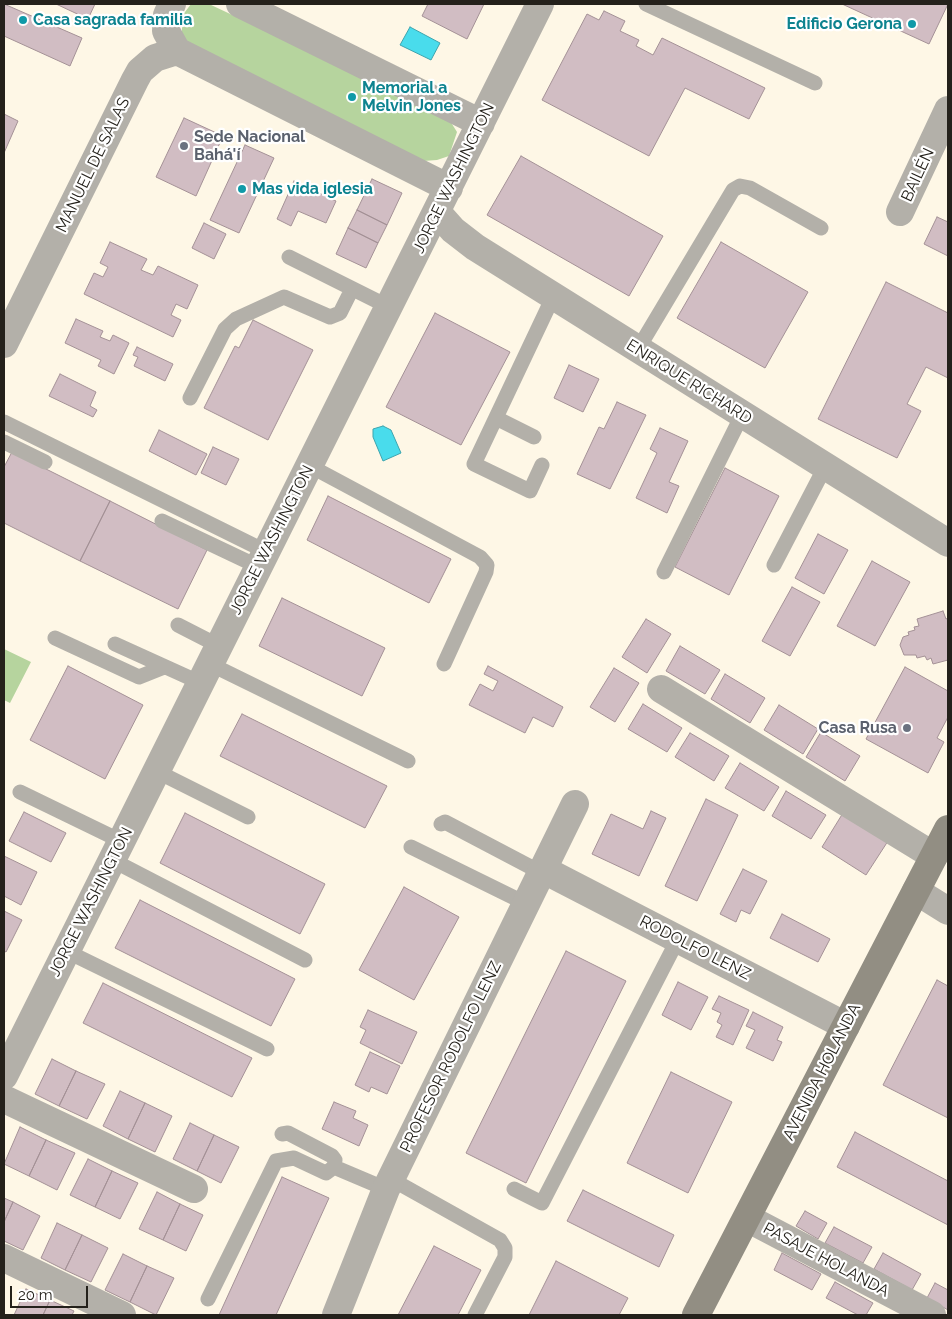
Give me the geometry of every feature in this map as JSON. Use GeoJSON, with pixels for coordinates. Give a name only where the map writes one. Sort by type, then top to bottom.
{"type":"FeatureCollection","features":[{"type":"Feature","properties":{"kind":"street"},"geometry":{"type":"LineString","coordinates":[[172,4],[167,15],[166,31],[177,52],[449,188]]}},
{"type":"Feature","properties":{"kind":"street"},"geometry":{"type":"LineString","coordinates":[[240,4],[481,123]]}},
{"type":"Feature","properties":{"kind":"street","name":"JORGE WASHINGTON"},"geometry":{"type":"LineString","coordinates":[[4,1076],[540,4]]}},
{"type":"Feature","properties":{"kind":"street","name":"MANUEL DE SALAS"},"geometry":{"type":"LineString","coordinates":[[5,337],[135,80],[140,72],[155,58],[177,52]]}},
{"type":"Feature","properties":{"kind":"street","name":"BAILÉN"},"geometry":{"type":"LineString","coordinates":[[900,212],[948,110]]}},
{"type":"Feature","properties":{"kind":"street","name":"ENRIQUE RICHARD"},"geometry":{"type":"LineString","coordinates":[[437,212],[453,230],[475,247],[948,543]]}},
{"type":"Feature","properties":{"kind":"street"},"geometry":{"type":"LineString","coordinates":[[662,689],[934,856]]}},
{"type":"Feature","properties":{"kind":"street","name":"PROFESOR RODOLFO LENZ"},"geometry":{"type":"LineString","coordinates":[[336,1315],[388,1184],[576,804]]}},
{"type":"Feature","properties":{"kind":"street","name":"AVENIDA HOLANDA"},"geometry":{"type":"LineString","coordinates":[[696,1315],[948,829]]}},
{"type":"Feature","properties":{"kind":"street","name":"RODOLFO LENZ"},"geometry":{"type":"LineString","coordinates":[[543,872],[846,1026]]}},
{"type":"Feature","properties":{"kind":"street"},"geometry":{"type":"LineString","coordinates":[[916,891],[948,912]]}},
{"type":"Feature","properties":{"kind":"street"},"geometry":{"type":"LineString","coordinates":[[4,1098],[194,1189]]}},
{"type":"Feature","properties":{"kind":"street","name":"PASAJE HOLANDA"},"geometry":{"type":"LineString","coordinates":[[747,1218],[932,1315]]}},
{"type":"Feature","properties":{"kind":"street"},"geometry":{"type":"LineString","coordinates":[[4,1258],[122,1315]]}},
{"type":"Feature","properties":{"kind":"lane"},"geometry":{"type":"LineString","coordinates":[[646,4],[815,83]]}},
{"type":"Feature","properties":{"kind":"lane"},"geometry":{"type":"LineString","coordinates":[[638,350],[733,190],[740,186],[750,188],[821,228]]}},
{"type":"Feature","properties":{"kind":"lane"},"geometry":{"type":"LineString","coordinates":[[289,257],[389,307]]}},
{"type":"Feature","properties":{"kind":"lane"},"geometry":{"type":"LineString","coordinates":[[190,398],[225,329],[236,319],[284,297],[330,317],[340,313],[352,289]]}},
{"type":"Feature","properties":{"kind":"lane"},"geometry":{"type":"LineString","coordinates":[[542,465],[530,491],[474,464],[553,297]]}},
{"type":"Feature","properties":{"kind":"lane"},"geometry":{"type":"LineString","coordinates":[[664,572],[742,415]]}},
{"type":"Feature","properties":{"kind":"lane"},"geometry":{"type":"LineString","coordinates":[[496,418],[534,437]]}},
{"type":"Feature","properties":{"kind":"lane"},"geometry":{"type":"LineString","coordinates":[[4,422],[263,559]]}},
{"type":"Feature","properties":{"kind":"lane"},"geometry":{"type":"LineString","coordinates":[[4,442],[45,462]]}},
{"type":"Feature","properties":{"kind":"lane"},"geometry":{"type":"LineString","coordinates":[[310,466],[480,557],[487,564],[486,572],[444,664]]}},
{"type":"Feature","properties":{"kind":"lane"},"geometry":{"type":"LineString","coordinates":[[774,564],[825,467]]}},
{"type":"Feature","properties":{"kind":"lane"},"geometry":{"type":"LineString","coordinates":[[162,521],[263,559]]}},
{"type":"Feature","properties":{"kind":"lane"},"geometry":{"type":"LineString","coordinates":[[178,625],[210,664],[408,762]]}},
{"type":"Feature","properties":{"kind":"lane"},"geometry":{"type":"LineString","coordinates":[[55,638],[139,677],[164,667],[210,664]]}},
{"type":"Feature","properties":{"kind":"lane"},"geometry":{"type":"LineString","coordinates":[[115,644],[164,667]]}},
{"type":"Feature","properties":{"kind":"lane"},"geometry":{"type":"LineString","coordinates":[[156,771],[248,817]]}},
{"type":"Feature","properties":{"kind":"lane"},"geometry":{"type":"LineString","coordinates":[[20,792],[116,851],[305,960]]}},
{"type":"Feature","properties":{"kind":"lane"},"geometry":{"type":"LineString","coordinates":[[441,824],[445,822],[543,872]]}},
{"type":"Feature","properties":{"kind":"lane"},"geometry":{"type":"LineString","coordinates":[[411,848],[527,904]]}},
{"type":"Feature","properties":{"kind":"lane"},"geometry":{"type":"LineString","coordinates":[[514,1188],[542,1203],[678,939]]}},
{"type":"Feature","properties":{"kind":"lane"},"geometry":{"type":"LineString","coordinates":[[66,951],[267,1049]]}},
{"type":"Feature","properties":{"kind":"lane"},"geometry":{"type":"LineString","coordinates":[[208,1299],[276,1161],[294,1158],[326,1173],[334,1167],[335,1160],[332,1156],[288,1133],[282,1134]]}},
{"type":"Feature","properties":{"kind":"lane"},"geometry":{"type":"LineString","coordinates":[[334,1167],[388,1184],[500,1240],[505,1248],[505,1257],[475,1315]]}},
{"type":"Feature","properties":{"kind":"green space"},"geometry":{"type":"Polygon","coordinates":[[[191,4],[209,4],[447,116],[457,132],[449,156],[437,160],[423,161],[190,47],[182,34],[182,16],[191,4]]]}},
{"type":"Feature","properties":{"kind":"green space"},"geometry":{"type":"Polygon","coordinates":[[[4,649],[31,662],[10,703],[4,700],[4,649]]]}},
{"type":"Feature","properties":{"kind":"water"},"geometry":{"type":"Polygon","coordinates":[[[410,27],[440,43],[431,60],[400,45],[410,27]]]}},
{"type":"Feature","properties":{"kind":"water"},"geometry":{"type":"Polygon","coordinates":[[[383,426],[391,430],[401,453],[383,461],[373,437],[373,429],[383,426]]]}},
{"type":"Feature","properties":{"kind":"building","name":"Casa sagrada familia"},"geometry":{"type":"Polygon","coordinates":[[[4,4],[82,38],[70,66],[4,36],[4,4]]]}},
{"type":"Feature","properties":{"kind":"building"},"geometry":{"type":"Polygon","coordinates":[[[56,4],[95,4],[88,19],[56,4]]]}},
{"type":"Feature","properties":{"kind":"building"},"geometry":{"type":"Polygon","coordinates":[[[428,4],[484,4],[467,39],[422,16],[428,4]]]}},
{"type":"Feature","properties":{"kind":"building","name":"Edificio Gerona"},"geometry":{"type":"Polygon","coordinates":[[[842,4],[948,4],[929,44],[842,4]]]}},
{"type":"Feature","properties":{"kind":"building"},"geometry":{"type":"Polygon","coordinates":[[[604,11],[625,21],[620,31],[639,40],[636,46],[653,55],[662,38],[765,88],[749,119],[685,88],[649,156],[542,100],[587,14],[599,20],[604,11]]]}},
{"type":"Feature","properties":{"kind":"building"},"geometry":{"type":"Polygon","coordinates":[[[4,114],[18,121],[4,153],[4,114]]]}},
{"type":"Feature","properties":{"kind":"building"},"geometry":{"type":"Polygon","coordinates":[[[184,118],[223,136],[196,196],[156,177],[184,118]]]}},
{"type":"Feature","properties":{"kind":"building","name":"Mas vida iglesia"},"geometry":{"type":"Polygon","coordinates":[[[245,145],[274,158],[239,233],[210,220],[245,145]]]}},
{"type":"Feature","properties":{"kind":"building"},"geometry":{"type":"Polygon","coordinates":[[[521,156],[663,236],[629,296],[487,215],[521,156]]]}},
{"type":"Feature","properties":{"kind":"building"},"geometry":{"type":"Polygon","coordinates":[[[372,179],[402,193],[387,225],[357,210],[372,179]]]}},
{"type":"Feature","properties":{"kind":"building"},"geometry":{"type":"Polygon","coordinates":[[[294,181],[336,201],[326,223],[298,211],[291,226],[277,219],[294,181]]]}},
{"type":"Feature","properties":{"kind":"building"},"geometry":{"type":"Polygon","coordinates":[[[357,210],[387,225],[378,243],[348,228],[357,210]]]}},
{"type":"Feature","properties":{"kind":"building"},"geometry":{"type":"Polygon","coordinates":[[[937,217],[948,222],[948,256],[924,244],[937,217]]]}},
{"type":"Feature","properties":{"kind":"building"},"geometry":{"type":"Polygon","coordinates":[[[204,223],[226,234],[214,259],[192,248],[204,223]]]}},
{"type":"Feature","properties":{"kind":"building"},"geometry":{"type":"Polygon","coordinates":[[[348,228],[378,243],[366,268],[336,254],[348,228]]]}},
{"type":"Feature","properties":{"kind":"building"},"geometry":{"type":"Polygon","coordinates":[[[110,242],[147,259],[141,270],[153,275],[158,266],[198,285],[187,309],[176,304],[171,315],[181,320],[173,337],[84,294],[94,273],[103,277],[108,267],[100,263],[110,242]]]}},
{"type":"Feature","properties":{"kind":"building"},"geometry":{"type":"Polygon","coordinates":[[[721,242],[808,292],[765,368],[677,318],[721,242]]]}},
{"type":"Feature","properties":{"kind":"building"},"geometry":{"type":"Polygon","coordinates":[[[886,282],[948,313],[948,378],[926,367],[907,404],[921,411],[897,458],[818,419],[886,282]]]}},
{"type":"Feature","properties":{"kind":"building"},"geometry":{"type":"Polygon","coordinates":[[[435,313],[510,352],[461,445],[386,407],[435,313]]]}},
{"type":"Feature","properties":{"kind":"building"},"geometry":{"type":"Polygon","coordinates":[[[76,319],[103,331],[100,337],[110,341],[113,335],[129,343],[114,374],[98,366],[101,360],[65,343],[76,319]]]}},
{"type":"Feature","properties":{"kind":"building"},"geometry":{"type":"Polygon","coordinates":[[[253,320],[313,350],[268,440],[204,408],[235,346],[239,348],[253,320]]]}},
{"type":"Feature","properties":{"kind":"building"},"geometry":{"type":"Polygon","coordinates":[[[137,347],[173,364],[165,381],[134,366],[138,357],[133,355],[137,347]]]}},
{"type":"Feature","properties":{"kind":"building"},"geometry":{"type":"Polygon","coordinates":[[[569,365],[599,379],[583,412],[554,398],[569,365]]]}},
{"type":"Feature","properties":{"kind":"building"},"geometry":{"type":"Polygon","coordinates":[[[60,374],[96,392],[90,406],[97,410],[93,417],[49,396],[60,374]]]}},
{"type":"Feature","properties":{"kind":"building"},"geometry":{"type":"Polygon","coordinates":[[[617,402],[646,415],[610,489],[577,474],[599,427],[604,429],[617,402]]]}},
{"type":"Feature","properties":{"kind":"building"},"geometry":{"type":"Polygon","coordinates":[[[660,428],[688,441],[669,482],[679,486],[667,513],[636,498],[657,453],[650,449],[660,428]]]}},
{"type":"Feature","properties":{"kind":"building"},"geometry":{"type":"Polygon","coordinates":[[[159,430],[207,454],[196,475],[149,451],[159,430]]]}},
{"type":"Feature","properties":{"kind":"building"},"geometry":{"type":"Polygon","coordinates":[[[213,447],[239,459],[226,485],[201,473],[213,447]]]}},
{"type":"Feature","properties":{"kind":"building"},"geometry":{"type":"Polygon","coordinates":[[[12,452],[110,501],[80,561],[4,523],[4,467],[12,452]]]}},
{"type":"Feature","properties":{"kind":"building"},"geometry":{"type":"Polygon","coordinates":[[[725,468],[779,496],[729,595],[675,567],[725,468]]]}},
{"type":"Feature","properties":{"kind":"building"},"geometry":{"type":"Polygon","coordinates":[[[328,496],[451,559],[429,603],[307,540],[328,496]]]}},
{"type":"Feature","properties":{"kind":"building"},"geometry":{"type":"Polygon","coordinates":[[[110,501],[207,550],[178,609],[80,561],[110,501]]]}},
{"type":"Feature","properties":{"kind":"building"},"geometry":{"type":"Polygon","coordinates":[[[818,534],[848,550],[824,594],[795,578],[818,534]]]}},
{"type":"Feature","properties":{"kind":"building"},"geometry":{"type":"Polygon","coordinates":[[[872,561],[910,582],[875,646],[837,626],[872,561]]]}},
{"type":"Feature","properties":{"kind":"building"},"geometry":{"type":"Polygon","coordinates":[[[792,587],[820,602],[790,656],[762,641],[792,587]]]}},
{"type":"Feature","properties":{"kind":"building"},"geometry":{"type":"Polygon","coordinates":[[[282,598],[385,648],[362,696],[259,646],[282,598]]]}},
{"type":"Feature","properties":{"kind":"building"},"geometry":{"type":"Polygon","coordinates":[[[943,611],[946,619],[948,618],[948,660],[933,664],[931,658],[927,660],[925,656],[917,658],[916,655],[904,655],[900,645],[903,637],[909,635],[908,632],[915,630],[914,627],[919,626],[917,619],[943,611]]]}},
{"type":"Feature","properties":{"kind":"building"},"geometry":{"type":"Polygon","coordinates":[[[646,619],[671,634],[647,673],[622,657],[646,619]]]}},
{"type":"Feature","properties":{"kind":"building"},"geometry":{"type":"Polygon","coordinates":[[[680,646],[720,670],[705,694],[666,671],[680,646]]]}},
{"type":"Feature","properties":{"kind":"building"},"geometry":{"type":"Polygon","coordinates":[[[68,666],[143,705],[105,779],[30,740],[68,666]]]}},
{"type":"Feature","properties":{"kind":"building"},"geometry":{"type":"Polygon","coordinates":[[[488,666],[563,707],[553,727],[533,717],[525,733],[469,705],[480,684],[493,691],[498,681],[484,674],[488,666]]]}},
{"type":"Feature","properties":{"kind":"building","name":"Casa Rusa"},"geometry":{"type":"Polygon","coordinates":[[[905,667],[948,691],[948,717],[937,738],[944,742],[928,773],[866,739],[905,667]]]}},
{"type":"Feature","properties":{"kind":"building"},"geometry":{"type":"Polygon","coordinates":[[[614,668],[639,683],[615,722],[590,707],[614,668]]]}},
{"type":"Feature","properties":{"kind":"building"},"geometry":{"type":"Polygon","coordinates":[[[725,674],[765,698],[750,723],[711,699],[725,674]]]}},
{"type":"Feature","properties":{"kind":"building"},"geometry":{"type":"Polygon","coordinates":[[[643,704],[682,728],[667,752],[628,729],[643,704]]]}},
{"type":"Feature","properties":{"kind":"building"},"geometry":{"type":"Polygon","coordinates":[[[779,705],[818,729],[803,754],[764,730],[779,705]]]}},
{"type":"Feature","properties":{"kind":"building"},"geometry":{"type":"Polygon","coordinates":[[[242,714],[387,786],[365,828],[220,756],[242,714]]]}},
{"type":"Feature","properties":{"kind":"building"},"geometry":{"type":"Polygon","coordinates":[[[821,732],[860,756],[845,781],[806,757],[821,732]]]}},
{"type":"Feature","properties":{"kind":"building"},"geometry":{"type":"Polygon","coordinates":[[[690,733],[729,756],[714,781],[675,757],[690,733]]]}},
{"type":"Feature","properties":{"kind":"building"},"geometry":{"type":"Polygon","coordinates":[[[740,763],[779,787],[764,811],[725,788],[740,763]]]}},
{"type":"Feature","properties":{"kind":"building"},"geometry":{"type":"Polygon","coordinates":[[[786,791],[826,815],[811,839],[772,816],[786,791]]]}},
{"type":"Feature","properties":{"kind":"building"},"geometry":{"type":"Polygon","coordinates":[[[706,799],[738,815],[697,901],[665,886],[706,799]]]}},
{"type":"Feature","properties":{"kind":"building"},"geometry":{"type":"Polygon","coordinates":[[[651,811],[666,818],[639,876],[592,854],[611,814],[643,829],[651,811]]]}},
{"type":"Feature","properties":{"kind":"building"},"geometry":{"type":"Polygon","coordinates":[[[24,812],[66,833],[51,862],[9,841],[24,812]]]}},
{"type":"Feature","properties":{"kind":"building"},"geometry":{"type":"Polygon","coordinates":[[[185,813],[325,884],[300,934],[160,863],[185,813]]]}},
{"type":"Feature","properties":{"kind":"building"},"geometry":{"type":"Polygon","coordinates":[[[843,813],[888,841],[866,875],[822,847],[843,813]]]}},
{"type":"Feature","properties":{"kind":"building"},"geometry":{"type":"Polygon","coordinates":[[[4,856],[37,872],[21,905],[4,896],[4,856]]]}},
{"type":"Feature","properties":{"kind":"building"},"geometry":{"type":"Polygon","coordinates":[[[743,869],[767,881],[750,914],[741,910],[736,922],[720,914],[743,869]]]}},
{"type":"Feature","properties":{"kind":"building"},"geometry":{"type":"Polygon","coordinates":[[[404,887],[459,917],[414,1000],[359,970],[404,887]]]}},
{"type":"Feature","properties":{"kind":"building"},"geometry":{"type":"Polygon","coordinates":[[[140,900],[295,979],[271,1026],[115,948],[140,900]]]}},
{"type":"Feature","properties":{"kind":"building"},"geometry":{"type":"Polygon","coordinates":[[[4,911],[22,920],[6,952],[4,951],[4,911]]]}},
{"type":"Feature","properties":{"kind":"building"},"geometry":{"type":"Polygon","coordinates":[[[782,914],[830,939],[818,962],[770,938],[782,914]]]}},
{"type":"Feature","properties":{"kind":"building"},"geometry":{"type":"Polygon","coordinates":[[[566,951],[626,981],[526,1183],[466,1153],[566,951]]]}},
{"type":"Feature","properties":{"kind":"building"},"geometry":{"type":"Polygon","coordinates":[[[937,980],[948,986],[948,1118],[883,1085],[937,980]]]}},
{"type":"Feature","properties":{"kind":"building"},"geometry":{"type":"Polygon","coordinates":[[[678,982],[708,997],[691,1030],[662,1015],[678,982]]]}},
{"type":"Feature","properties":{"kind":"building"},"geometry":{"type":"Polygon","coordinates":[[[103,983],[252,1058],[232,1097],[83,1023],[103,983]]]}},
{"type":"Feature","properties":{"kind":"building"},"geometry":{"type":"Polygon","coordinates":[[[719,996],[749,1010],[733,1045],[716,1037],[722,1025],[717,1022],[721,1013],[712,1009],[719,996]]]}},
{"type":"Feature","properties":{"kind":"building"},"geometry":{"type":"Polygon","coordinates":[[[368,1010],[417,1032],[402,1064],[360,1043],[366,1030],[360,1027],[368,1010]]]}},
{"type":"Feature","properties":{"kind":"building"},"geometry":{"type":"Polygon","coordinates":[[[753,1012],[783,1027],[777,1040],[782,1042],[773,1061],[746,1048],[755,1030],[746,1026],[753,1012]]]}},
{"type":"Feature","properties":{"kind":"building"},"geometry":{"type":"Polygon","coordinates":[[[370,1052],[400,1066],[387,1094],[371,1087],[369,1092],[355,1085],[370,1052]]]}},
{"type":"Feature","properties":{"kind":"building"},"geometry":{"type":"Polygon","coordinates":[[[52,1059],[76,1071],[59,1106],[35,1094],[52,1059]]]}},
{"type":"Feature","properties":{"kind":"building"},"geometry":{"type":"Polygon","coordinates":[[[76,1071],[105,1084],[87,1119],[59,1106],[76,1071]]]}},
{"type":"Feature","properties":{"kind":"building"},"geometry":{"type":"Polygon","coordinates":[[[671,1072],[732,1102],[688,1193],[627,1163],[671,1072]]]}},
{"type":"Feature","properties":{"kind":"building"},"geometry":{"type":"Polygon","coordinates":[[[120,1091],[145,1103],[128,1139],[103,1126],[120,1091]]]}},
{"type":"Feature","properties":{"kind":"building"},"geometry":{"type":"Polygon","coordinates":[[[334,1102],[356,1111],[353,1118],[368,1125],[359,1146],[322,1129],[334,1102]]]}},
{"type":"Feature","properties":{"kind":"building"},"geometry":{"type":"Polygon","coordinates":[[[145,1103],[172,1116],[155,1152],[128,1139],[145,1103]]]}},
{"type":"Feature","properties":{"kind":"building"},"geometry":{"type":"Polygon","coordinates":[[[190,1123],[214,1135],[197,1171],[173,1159],[190,1123]]]}},
{"type":"Feature","properties":{"kind":"building"},"geometry":{"type":"Polygon","coordinates":[[[20,1127],[46,1140],[29,1176],[4,1164],[20,1127]]]}},
{"type":"Feature","properties":{"kind":"building"},"geometry":{"type":"Polygon","coordinates":[[[855,1132],[948,1181],[948,1225],[837,1167],[855,1132]]]}},
{"type":"Feature","properties":{"kind":"building"},"geometry":{"type":"Polygon","coordinates":[[[214,1135],[239,1147],[221,1183],[197,1171],[214,1135]]]}},
{"type":"Feature","properties":{"kind":"building"},"geometry":{"type":"Polygon","coordinates":[[[46,1140],[75,1153],[57,1190],[29,1176],[46,1140]]]}},
{"type":"Feature","properties":{"kind":"building"},"geometry":{"type":"Polygon","coordinates":[[[88,1159],[112,1171],[95,1207],[70,1195],[88,1159]]]}},
{"type":"Feature","properties":{"kind":"building"},"geometry":{"type":"Polygon","coordinates":[[[112,1171],[138,1183],[120,1219],[95,1207],[112,1171]]]}},
{"type":"Feature","properties":{"kind":"building"},"geometry":{"type":"Polygon","coordinates":[[[282,1177],[329,1198],[276,1315],[219,1315],[282,1177]]]}},
{"type":"Feature","properties":{"kind":"building"},"geometry":{"type":"Polygon","coordinates":[[[583,1190],[674,1235],[659,1267],[567,1221],[583,1190]]]}},
{"type":"Feature","properties":{"kind":"building"},"geometry":{"type":"Polygon","coordinates":[[[157,1192],[180,1204],[163,1240],[139,1229],[157,1192]]]}},
{"type":"Feature","properties":{"kind":"building"},"geometry":{"type":"Polygon","coordinates":[[[4,1198],[13,1202],[4,1222],[4,1198]]]}},
{"type":"Feature","properties":{"kind":"building"},"geometry":{"type":"Polygon","coordinates":[[[13,1202],[40,1216],[23,1250],[4,1241],[4,1222],[13,1202]]]}},
{"type":"Feature","properties":{"kind":"building"},"geometry":{"type":"Polygon","coordinates":[[[180,1204],[203,1215],[186,1251],[163,1240],[180,1204]]]}},
{"type":"Feature","properties":{"kind":"building"},"geometry":{"type":"Polygon","coordinates":[[[805,1211],[827,1223],[818,1239],[796,1226],[805,1211]]]}},
{"type":"Feature","properties":{"kind":"building"},"geometry":{"type":"Polygon","coordinates":[[[57,1223],[82,1235],[65,1270],[41,1258],[57,1223]]]}},
{"type":"Feature","properties":{"kind":"building"},"geometry":{"type":"Polygon","coordinates":[[[834,1227],[872,1247],[863,1263],[825,1243],[834,1227]]]}},
{"type":"Feature","properties":{"kind":"building"},"geometry":{"type":"Polygon","coordinates":[[[82,1235],[108,1248],[91,1282],[65,1270],[82,1235]]]}},
{"type":"Feature","properties":{"kind":"building"},"geometry":{"type":"Polygon","coordinates":[[[434,1246],[481,1270],[458,1315],[398,1315],[434,1246]]]}},
{"type":"Feature","properties":{"kind":"building"},"geometry":{"type":"Polygon","coordinates":[[[782,1253],[821,1274],[812,1290],[774,1270],[782,1253]]]}},
{"type":"Feature","properties":{"kind":"building"},"geometry":{"type":"Polygon","coordinates":[[[883,1253],[921,1274],[912,1290],[874,1269],[883,1253]]]}},
{"type":"Feature","properties":{"kind":"building"},"geometry":{"type":"Polygon","coordinates":[[[123,1254],[147,1266],[130,1302],[105,1290],[123,1254]]]}},
{"type":"Feature","properties":{"kind":"building"},"geometry":{"type":"Polygon","coordinates":[[[556,1261],[628,1298],[619,1315],[529,1315],[556,1261]]]}},
{"type":"Feature","properties":{"kind":"building"},"geometry":{"type":"Polygon","coordinates":[[[147,1266],[174,1278],[156,1315],[130,1302],[147,1266]]]}},
{"type":"Feature","properties":{"kind":"building"},"geometry":{"type":"Polygon","coordinates":[[[835,1282],[873,1303],[866,1315],[858,1315],[826,1298],[835,1282]]]}},
{"type":"Feature","properties":{"kind":"building"},"geometry":{"type":"Polygon","coordinates":[[[935,1283],[948,1290],[948,1310],[927,1298],[935,1283]]]}},
{"type":"Feature","properties":{"kind":"building"},"geometry":{"type":"Polygon","coordinates":[[[26,1289],[50,1300],[43,1315],[14,1315],[26,1289]]]}},
{"type":"Feature","properties":{"kind":"building"},"geometry":{"type":"Polygon","coordinates":[[[50,1300],[74,1311],[72,1315],[43,1315],[50,1300]]]}},
{"type":"Feature","properties":{"kind":"place","name":"Casa sagrada familia"},"geometry":{"type":"Point","coordinates":[23,20]}},
{"type":"Feature","properties":{"kind":"place","name":"Edificio Gerona"},"geometry":{"type":"Point","coordinates":[912,24]}},
{"type":"Feature","properties":{"kind":"place","name":"Memorial a Melvin Jones"},"geometry":{"type":"Point","coordinates":[352,97]}},
{"type":"Feature","properties":{"kind":"place","name":"Sede Nacional Bahá'í"},"geometry":{"type":"Point","coordinates":[184,146]}},
{"type":"Feature","properties":{"kind":"place","name":"Mas vida iglesia"},"geometry":{"type":"Point","coordinates":[242,189]}},
{"type":"Feature","properties":{"kind":"place","name":"Casa Rusa"},"geometry":{"type":"Point","coordinates":[907,728]}}]}
